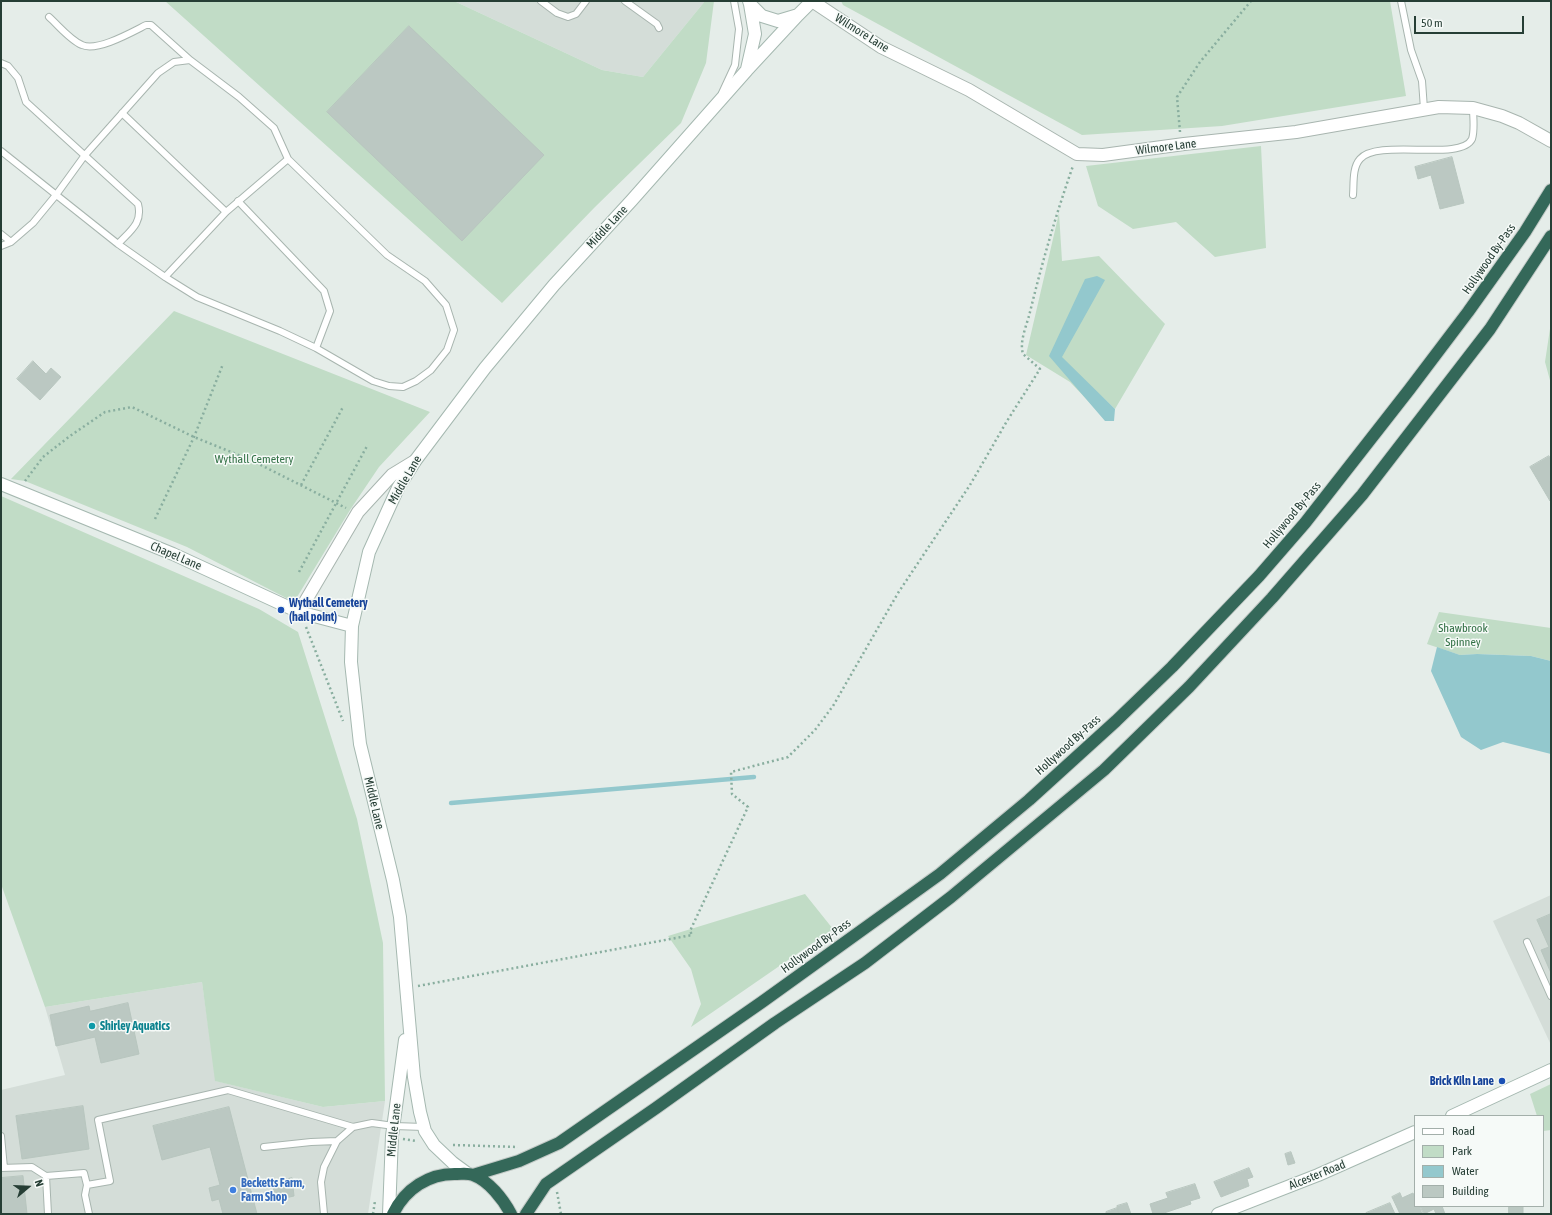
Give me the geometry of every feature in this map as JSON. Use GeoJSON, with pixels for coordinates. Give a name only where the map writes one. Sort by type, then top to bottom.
{"type":"FeatureCollection","features":[{"type":"Feature","properties":{"kind":"highway","name":"Hollywood By-Pass"},"geometry":{"type":"LineString","coordinates":[[393,1214],[401,1199],[416,1185],[428,1178],[451,1174],[470,1174],[519,1161],[559,1143],[762,1002],[940,874],[1029,800],[1116,721],[1177,662],[1259,576],[1305,523],[1463,318],[1525,232],[1551,190]]}},
{"type":"Feature","properties":{"kind":"highway"},"geometry":{"type":"LineString","coordinates":[[526,1214],[546,1184],[775,1023],[865,963],[951,897],[1104,770],[1189,687],[1272,598],[1362,495],[1490,329],[1551,236]]}},
{"type":"Feature","properties":{"kind":"highway"},"geometry":{"type":"LineString","coordinates":[[470,1174],[495,1191],[507,1206],[511,1214]]}},
{"type":"Feature","properties":{"kind":"street","name":"Middle Lane"},"geometry":{"type":"LineString","coordinates":[[470,1174],[453,1163],[434,1145],[425,1131],[420,1112],[414,1077],[400,917],[360,744],[351,662],[352,626],[370,552],[398,488],[415,460],[485,368],[554,285],[632,200],[747,70],[812,1]]}},
{"type":"Feature","properties":{"kind":"street","name":"Wilmore Lane"},"geometry":{"type":"LineString","coordinates":[[812,1],[881,47],[969,90],[1077,154],[1103,155],[1184,144],[1296,132],[1424,109],[1445,107],[1473,108],[1502,116],[1519,123],[1551,141]]}},
{"type":"Feature","properties":{"kind":"street","name":"Middle Lane"},"geometry":{"type":"LineString","coordinates":[[747,70],[755,34],[750,3]]}},
{"type":"Feature","properties":{"kind":"street","name":"Middle Lane"},"geometry":{"type":"LineString","coordinates":[[750,3],[762,16],[778,21],[798,15]]}},
{"type":"Feature","properties":{"kind":"street"},"geometry":{"type":"LineString","coordinates":[[299,612],[358,512],[392,475],[415,460]]}},
{"type":"Feature","properties":{"kind":"street","name":"Chapel Lane"},"geometry":{"type":"LineString","coordinates":[[1,484],[173,554],[299,612],[352,626]]}},
{"type":"Feature","properties":{"kind":"street","name":"Middle Lane"},"geometry":{"type":"LineString","coordinates":[[389,1214],[392,1136],[404,1048],[406,993]]}},
{"type":"Feature","properties":{"kind":"street"},"geometry":{"type":"LineString","coordinates":[[1454,1115],[1551,1070]]}},
{"type":"Feature","properties":{"kind":"street","name":"Alcester Road"},"geometry":{"type":"LineString","coordinates":[[1218,1214],[1318,1175],[1414,1132]]}},
{"type":"Feature","properties":{"kind":"lane"},"geometry":{"type":"LineString","coordinates":[[541,1],[557,13],[568,17],[576,14],[586,1]]}},
{"type":"Feature","properties":{"kind":"lane"},"geometry":{"type":"LineString","coordinates":[[625,1],[657,24],[659,28]]}},
{"type":"Feature","properties":{"kind":"lane"},"geometry":{"type":"LineString","coordinates":[[716,105],[735,65],[739,29],[734,1]]}},
{"type":"Feature","properties":{"kind":"lane"},"geometry":{"type":"LineString","coordinates":[[1401,1],[1411,50],[1422,81],[1424,109]]}},
{"type":"Feature","properties":{"kind":"lane"},"geometry":{"type":"LineString","coordinates":[[1,150],[118,244],[165,277],[197,297],[280,331],[316,348],[373,381],[389,386],[403,387],[416,381],[431,370],[447,350],[454,330],[446,305],[425,281],[387,255],[288,159],[274,128],[239,97],[190,60],[151,25],[97,46],[83,46],[68,36],[49,17]]}},
{"type":"Feature","properties":{"kind":"lane"},"geometry":{"type":"LineString","coordinates":[[1,246],[11,242],[33,223],[56,195],[85,155],[158,73],[174,62],[190,60]]}},
{"type":"Feature","properties":{"kind":"lane"},"geometry":{"type":"LineString","coordinates":[[1,63],[8,66],[18,78],[26,102],[138,204],[140,213],[138,220],[133,228],[118,244]]}},
{"type":"Feature","properties":{"kind":"lane"},"geometry":{"type":"LineString","coordinates":[[1353,195],[1354,173],[1360,160],[1369,154],[1400,150],[1438,151],[1467,144],[1472,139],[1473,108]]}},
{"type":"Feature","properties":{"kind":"lane"},"geometry":{"type":"LineString","coordinates":[[122,113],[226,212]]}},
{"type":"Feature","properties":{"kind":"lane"},"geometry":{"type":"LineString","coordinates":[[165,277],[226,212],[288,159]]}},
{"type":"Feature","properties":{"kind":"lane"},"geometry":{"type":"LineString","coordinates":[[238,201],[324,291],[330,311],[316,348]]}},
{"type":"Feature","properties":{"kind":"lane"},"geometry":{"type":"LineString","coordinates":[[1,234],[11,242]]}},
{"type":"Feature","properties":{"kind":"lane"},"geometry":{"type":"LineString","coordinates":[[1527,942],[1551,996]]}},
{"type":"Feature","properties":{"kind":"lane"},"geometry":{"type":"LineString","coordinates":[[87,1185],[110,1181],[98,1120],[228,1090],[353,1127],[372,1123],[394,1126],[424,1127]]}},
{"type":"Feature","properties":{"kind":"lane"},"geometry":{"type":"LineString","coordinates":[[323,1213],[321,1182],[324,1167],[337,1141],[353,1127]]}},
{"type":"Feature","properties":{"kind":"lane"},"geometry":{"type":"LineString","coordinates":[[1,1136],[3,1168],[32,1167],[46,1176],[84,1172],[87,1185],[85,1195],[89,1214]]}},
{"type":"Feature","properties":{"kind":"lane"},"geometry":{"type":"LineString","coordinates":[[264,1147],[337,1141]]}},
{"type":"Feature","properties":{"kind":"lane"},"geometry":{"type":"LineString","coordinates":[[46,1176],[48,1214]]}},
{"type":"Feature","properties":{"kind":"path"},"geometry":{"type":"LineString","coordinates":[[1184,144],[1180,133],[1177,97],[1200,62],[1251,1]]}},
{"type":"Feature","properties":{"kind":"path"},"geometry":{"type":"LineString","coordinates":[[406,993],[692,935],[690,931],[748,807],[732,794],[731,772],[788,757],[815,730],[833,706],[898,593],[970,485],[1007,421],[1040,369],[1024,354],[1022,343],[1036,286],[1058,209],[1077,154]]}},
{"type":"Feature","properties":{"kind":"path"},"geometry":{"type":"LineString","coordinates":[[155,519],[194,437],[222,364]]}},
{"type":"Feature","properties":{"kind":"path"},"geometry":{"type":"LineString","coordinates":[[20,492],[24,481],[43,457],[70,436],[105,412],[132,407],[194,437],[251,460],[336,503],[358,512]]}},
{"type":"Feature","properties":{"kind":"path"},"geometry":{"type":"LineString","coordinates":[[300,485],[343,407]]}},
{"type":"Feature","properties":{"kind":"path"},"geometry":{"type":"LineString","coordinates":[[298,572],[367,446]]}},
{"type":"Feature","properties":{"kind":"path"},"geometry":{"type":"LineString","coordinates":[[299,612],[346,726]]}},
{"type":"Feature","properties":{"kind":"shaded area"},"geometry":{"type":"Polygon","coordinates":[[[454,1],[705,1],[643,77],[602,70],[454,1]]]}},
{"type":"Feature","properties":{"kind":"shaded area"},"geometry":{"type":"Polygon","coordinates":[[[1551,895],[1551,1045],[1493,921],[1551,895]]]}},
{"type":"Feature","properties":{"kind":"shaded area"},"geometry":{"type":"Polygon","coordinates":[[[202,982],[216,1081],[323,1107],[385,1101],[368,1214],[1,1214],[1,1090],[65,1075],[45,1007],[202,982]]]}},
{"type":"Feature","properties":{"kind":"green space"},"geometry":{"type":"Polygon","coordinates":[[[165,1],[454,1],[602,70],[643,77],[705,1],[714,1],[706,63],[681,123],[595,207],[502,303],[165,1]]]}},
{"type":"Feature","properties":{"kind":"green space"},"geometry":{"type":"Polygon","coordinates":[[[841,1],[1390,1],[1406,96],[1222,126],[1082,135],[843,5],[841,1]]]}},
{"type":"Feature","properties":{"kind":"green space"},"geometry":{"type":"Polygon","coordinates":[[[1261,146],[1266,248],[1215,257],[1176,222],[1133,229],[1098,206],[1086,166],[1261,146]]]}},
{"type":"Feature","properties":{"kind":"green space"},"geometry":{"type":"Polygon","coordinates":[[[1059,213],[1062,261],[1099,256],[1165,324],[1115,409],[1098,393],[1092,405],[1070,382],[1026,355],[1059,213]]]}},
{"type":"Feature","properties":{"kind":"green space","name":"Wythall Cemetery"},"geometry":{"type":"Polygon","coordinates":[[[174,311],[430,412],[379,467],[350,510],[294,602],[187,547],[25,481],[11,479],[174,311]]]}},
{"type":"Feature","properties":{"kind":"green space"},"geometry":{"type":"Polygon","coordinates":[[[1551,322],[1551,384],[1545,362],[1551,322]]]}},
{"type":"Feature","properties":{"kind":"green space"},"geometry":{"type":"Polygon","coordinates":[[[1,496],[259,609],[298,632],[357,819],[383,943],[385,1101],[323,1107],[215,1081],[202,982],[45,1007],[1,884],[1,496]]]}},
{"type":"Feature","properties":{"kind":"green space","name":"Shawbrook Spinney"},"geometry":{"type":"Polygon","coordinates":[[[1439,612],[1551,628],[1551,661],[1531,656],[1477,654],[1460,655],[1427,644],[1439,612]]]}},
{"type":"Feature","properties":{"kind":"green space"},"geometry":{"type":"Polygon","coordinates":[[[805,894],[833,929],[691,1027],[701,1004],[691,969],[668,936],[805,894]]]}},
{"type":"Feature","properties":{"kind":"green space"},"geometry":{"type":"Polygon","coordinates":[[[1551,1084],[1551,1130],[1544,1131],[1544,1115],[1537,1115],[1530,1094],[1551,1084]]]}},
{"type":"Feature","properties":{"kind":"water"},"geometry":{"type":"Polygon","coordinates":[[[1097,276],[1105,280],[1062,357],[1115,409],[1114,421],[1105,421],[1049,356],[1085,279],[1097,276]]]}},
{"type":"Feature","properties":{"kind":"water"},"geometry":{"type":"Polygon","coordinates":[[[1437,647],[1460,655],[1477,654],[1531,656],[1551,661],[1551,754],[1503,742],[1481,750],[1461,737],[1431,671],[1437,647]]]}},
{"type":"Feature","properties":{"kind":"building"},"geometry":{"type":"Polygon","coordinates":[[[409,26],[544,155],[462,241],[327,112],[409,26]]]}},
{"type":"Feature","properties":{"kind":"building"},"geometry":{"type":"Polygon","coordinates":[[[1452,157],[1464,203],[1440,209],[1431,175],[1418,179],[1415,167],[1452,157]]]}},
{"type":"Feature","properties":{"kind":"building"},"geometry":{"type":"Polygon","coordinates":[[[33,361],[46,374],[51,368],[61,377],[40,400],[17,379],[33,361]]]}},
{"type":"Feature","properties":{"kind":"building"},"geometry":{"type":"Polygon","coordinates":[[[1549,456],[1551,460],[1550,501],[1530,467],[1549,456]]]}},
{"type":"Feature","properties":{"kind":"building"},"geometry":{"type":"Polygon","coordinates":[[[1551,914],[1551,973],[1541,950],[1549,947],[1537,920],[1551,914]]]}},
{"type":"Feature","properties":{"kind":"building","name":"Shirley Aquatics"},"geometry":{"type":"Polygon","coordinates":[[[128,1003],[139,1054],[101,1063],[95,1037],[56,1046],[50,1015],[89,1006],[90,1011],[128,1003]]]}},
{"type":"Feature","properties":{"kind":"building"},"geometry":{"type":"Polygon","coordinates":[[[83,1106],[89,1149],[22,1159],[16,1116],[83,1106]]]}},
{"type":"Feature","properties":{"kind":"building"},"geometry":{"type":"Polygon","coordinates":[[[229,1107],[257,1214],[223,1214],[219,1199],[212,1201],[209,1188],[220,1185],[210,1147],[162,1160],[153,1126],[229,1107]]]}},
{"type":"Feature","properties":{"kind":"building"},"geometry":{"type":"Polygon","coordinates":[[[1291,1152],[1295,1163],[1288,1165],[1285,1154],[1291,1152]]]}},
{"type":"Feature","properties":{"kind":"building"},"geometry":{"type":"Polygon","coordinates":[[[1249,1168],[1253,1177],[1247,1179],[1249,1186],[1221,1197],[1214,1182],[1249,1168]]]}},
{"type":"Feature","properties":{"kind":"building"},"geometry":{"type":"Polygon","coordinates":[[[23,1176],[27,1214],[1,1214],[1,1178],[23,1176]]]}},
{"type":"Feature","properties":{"kind":"building"},"geometry":{"type":"Polygon","coordinates":[[[292,1178],[294,1196],[276,1200],[272,1183],[292,1178]]]}},
{"type":"Feature","properties":{"kind":"building"},"geometry":{"type":"Polygon","coordinates":[[[1195,1184],[1200,1198],[1190,1201],[1191,1204],[1161,1214],[1153,1214],[1150,1204],[1168,1198],[1166,1193],[1195,1184]]]}},
{"type":"Feature","properties":{"kind":"building"},"geometry":{"type":"Polygon","coordinates":[[[1400,1193],[1402,1198],[1413,1193],[1414,1207],[1419,1207],[1422,1214],[1400,1214],[1392,1197],[1400,1193]]]}},
{"type":"Feature","properties":{"kind":"building"},"geometry":{"type":"Polygon","coordinates":[[[1127,1203],[1131,1214],[1119,1214],[1117,1206],[1127,1203]]]}},
{"type":"Feature","properties":{"kind":"building"},"geometry":{"type":"Polygon","coordinates":[[[1390,1203],[1395,1214],[1366,1214],[1366,1213],[1390,1203]]]}},
{"type":"Feature","properties":{"kind":"building"},"geometry":{"type":"Polygon","coordinates":[[[1420,1207],[1442,1207],[1445,1214],[1436,1214],[1434,1209],[1424,1214],[1420,1207]]]}},
{"type":"Feature","properties":{"kind":"building"},"geometry":{"type":"Polygon","coordinates":[[[1509,1207],[1523,1207],[1523,1214],[1509,1214],[1509,1207]]]}},
{"type":"Feature","properties":{"kind":"building"},"geometry":{"type":"Polygon","coordinates":[[[1117,1208],[1119,1214],[1106,1214],[1106,1212],[1117,1208]]]}},
{"type":"Feature","properties":{"kind":"waterway"},"geometry":{"type":"LineString","coordinates":[[451,803],[754,777]]}},
{"type":"Feature","properties":{"kind":"place","name":"Wythall Cemetery (hail point)"},"geometry":{"type":"Point","coordinates":[281,610]}},
{"type":"Feature","properties":{"kind":"place","name":"Shirley Aquatics"},"geometry":{"type":"Point","coordinates":[92,1026]}},
{"type":"Feature","properties":{"kind":"place","name":"Brick Kiln Lane"},"geometry":{"type":"Point","coordinates":[1502,1081]}},
{"type":"Feature","properties":{"kind":"place","name":"Becketts Farm, Farm Shop"},"geometry":{"type":"Point","coordinates":[233,1190]}}]}
